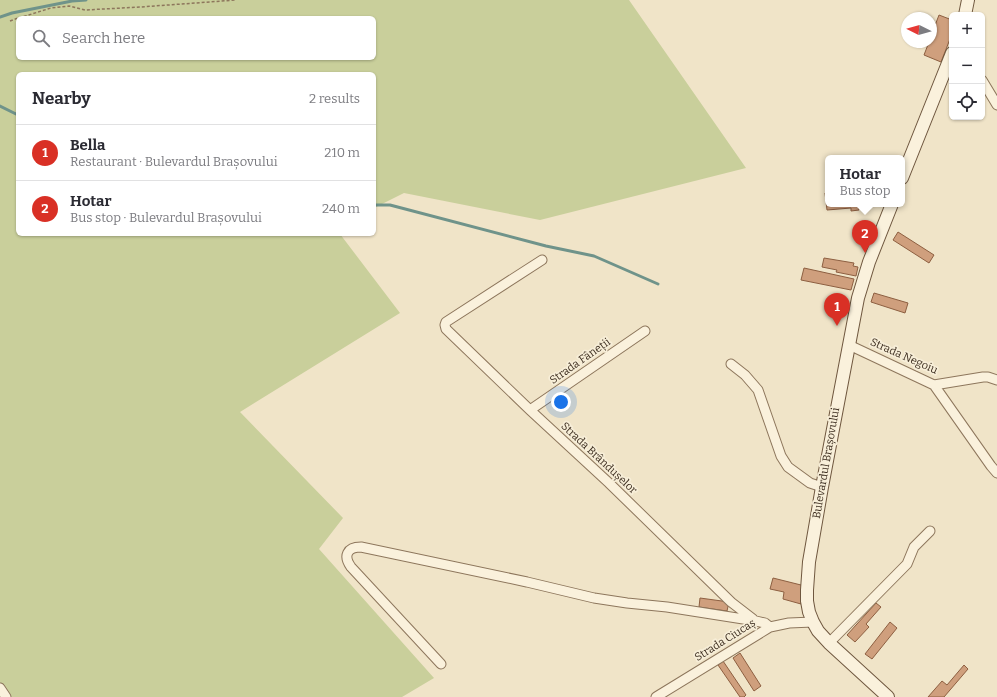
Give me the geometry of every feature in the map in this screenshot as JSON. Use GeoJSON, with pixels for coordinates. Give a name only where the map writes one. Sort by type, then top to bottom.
{"type":"FeatureCollection","features":[{"type":"Feature","properties":{"kind":"main road"},"geometry":{"type":"LineString","coordinates":[[966,12],[968,0]]}},
{"type":"Feature","properties":{"kind":"main road"},"geometry":{"type":"LineString","coordinates":[[905,170],[949,60]]}},
{"type":"Feature","properties":{"kind":"main road","name":"Bulevardul Brașovului"},"geometry":{"type":"LineString","coordinates":[[888,697],[818,631],[809,612],[807,602],[807,578],[822,487],[858,298],[862,282],[891,207]]}},
{"type":"Feature","properties":{"kind":"street"},"geometry":{"type":"LineString","coordinates":[[985,84],[996,101]]}},
{"type":"Feature","properties":{"kind":"street","name":"Strada Brândușelor"},"geometry":{"type":"LineString","coordinates":[[542,260],[446,322],[444,325],[446,329],[609,483],[731,602],[756,621]]}},
{"type":"Feature","properties":{"kind":"street","name":"Strada Fâneții"},"geometry":{"type":"LineString","coordinates":[[530,410],[645,331]]}},
{"type":"Feature","properties":{"kind":"street","name":"Strada Negoiu"},"geometry":{"type":"LineString","coordinates":[[849,344],[934,385],[983,376],[997,380]]}},
{"type":"Feature","properties":{"kind":"street"},"geometry":{"type":"LineString","coordinates":[[731,364],[745,375],[758,390],[781,456],[788,467],[810,483],[822,487]]}},
{"type":"Feature","properties":{"kind":"street"},"geometry":{"type":"LineString","coordinates":[[934,385],[997,473]]}},
{"type":"Feature","properties":{"kind":"street"},"geometry":{"type":"LineString","coordinates":[[829,643],[908,564],[914,547],[930,531]]}},
{"type":"Feature","properties":{"kind":"street","name":"Strada Brândușelor"},"geometry":{"type":"LineString","coordinates":[[441,664],[348,562],[347,554],[350,549],[354,547],[361,547],[527,582],[594,598],[667,607],[756,621],[765,623],[770,627]]}},
{"type":"Feature","properties":{"kind":"street","name":"Strada Ciucaș"},"geometry":{"type":"LineString","coordinates":[[656,697],[770,627],[789,623],[813,622]]}},
{"type":"Feature","properties":{"kind":"street"},"geometry":{"type":"LineString","coordinates":[[0,688],[6,697]]}},
{"type":"Feature","properties":{"kind":"path"},"geometry":{"type":"LineString","coordinates":[[25,16],[51,8],[69,6],[85,10],[236,0]]}},
{"type":"Feature","properties":{"kind":"path"},"geometry":{"type":"LineString","coordinates":[[10,21],[16,19]]}},
{"type":"Feature","properties":{"kind":"green space"},"geometry":{"type":"Polygon","coordinates":[[[0,0],[629,0],[746,168],[540,220],[404,193],[376,207],[376,72],[16,72],[16,236],[342,236],[400,313],[240,412],[343,518],[319,549],[434,678],[402,697],[0,697],[0,0]]]}},
{"type":"Feature","properties":{"kind":"building"},"geometry":{"type":"Polygon","coordinates":[[[939,15],[949,19],[949,42],[941,62],[924,55],[927,48],[937,48],[937,20],[939,15]]]}},
{"type":"Feature","properties":{"kind":"building"},"geometry":{"type":"Polygon","coordinates":[[[827,207],[858,207],[859,210],[851,211],[851,208],[827,210],[827,207]]]}},
{"type":"Feature","properties":{"kind":"building"},"geometry":{"type":"Polygon","coordinates":[[[898,232],[934,255],[929,263],[893,240],[898,232]]]}},
{"type":"Feature","properties":{"kind":"building"},"geometry":{"type":"Polygon","coordinates":[[[824,258],[854,263],[853,266],[858,267],[856,276],[836,272],[837,270],[822,267],[824,258]]]}},
{"type":"Feature","properties":{"kind":"building"},"geometry":{"type":"Polygon","coordinates":[[[804,268],[854,279],[851,290],[801,280],[804,268]]]}},
{"type":"Feature","properties":{"kind":"building"},"geometry":{"type":"Polygon","coordinates":[[[874,293],[908,303],[905,313],[871,302],[874,293]]]}},
{"type":"Feature","properties":{"kind":"building"},"geometry":{"type":"Polygon","coordinates":[[[773,578],[805,586],[801,604],[783,599],[784,592],[770,589],[773,578]]]}},
{"type":"Feature","properties":{"kind":"building"},"geometry":{"type":"Polygon","coordinates":[[[700,598],[729,602],[727,611],[699,607],[700,598]]]}},
{"type":"Feature","properties":{"kind":"building"},"geometry":{"type":"Polygon","coordinates":[[[876,603],[881,607],[866,624],[869,627],[855,642],[847,635],[876,603]]]}},
{"type":"Feature","properties":{"kind":"building"},"geometry":{"type":"Polygon","coordinates":[[[890,622],[897,628],[872,659],[865,654],[890,622]]]}},
{"type":"Feature","properties":{"kind":"building"},"geometry":{"type":"Polygon","coordinates":[[[740,653],[761,686],[754,691],[733,658],[740,653]]]}},
{"type":"Feature","properties":{"kind":"building"},"geometry":{"type":"Polygon","coordinates":[[[723,661],[746,695],[744,697],[740,697],[718,665],[723,661]]]}},
{"type":"Feature","properties":{"kind":"building"},"geometry":{"type":"Polygon","coordinates":[[[964,665],[968,669],[944,697],[928,697],[942,681],[947,685],[964,665]]]}},
{"type":"Feature","properties":{"kind":"waterway"},"geometry":{"type":"LineString","coordinates":[[0,17],[12,13],[72,1],[86,0]]}},
{"type":"Feature","properties":{"kind":"waterway"},"geometry":{"type":"LineString","coordinates":[[0,106],[16,114]]}},
{"type":"Feature","properties":{"kind":"waterway"},"geometry":{"type":"LineString","coordinates":[[376,205],[390,205],[546,246],[594,256],[658,284]]}},
{"type":"Feature","properties":{"kind":"place","name":"Hotar"},"geometry":{"type":"Point","coordinates":[865,253]}},
{"type":"Feature","properties":{"kind":"place","name":"Bella"},"geometry":{"type":"Point","coordinates":[837,326]}}]}
